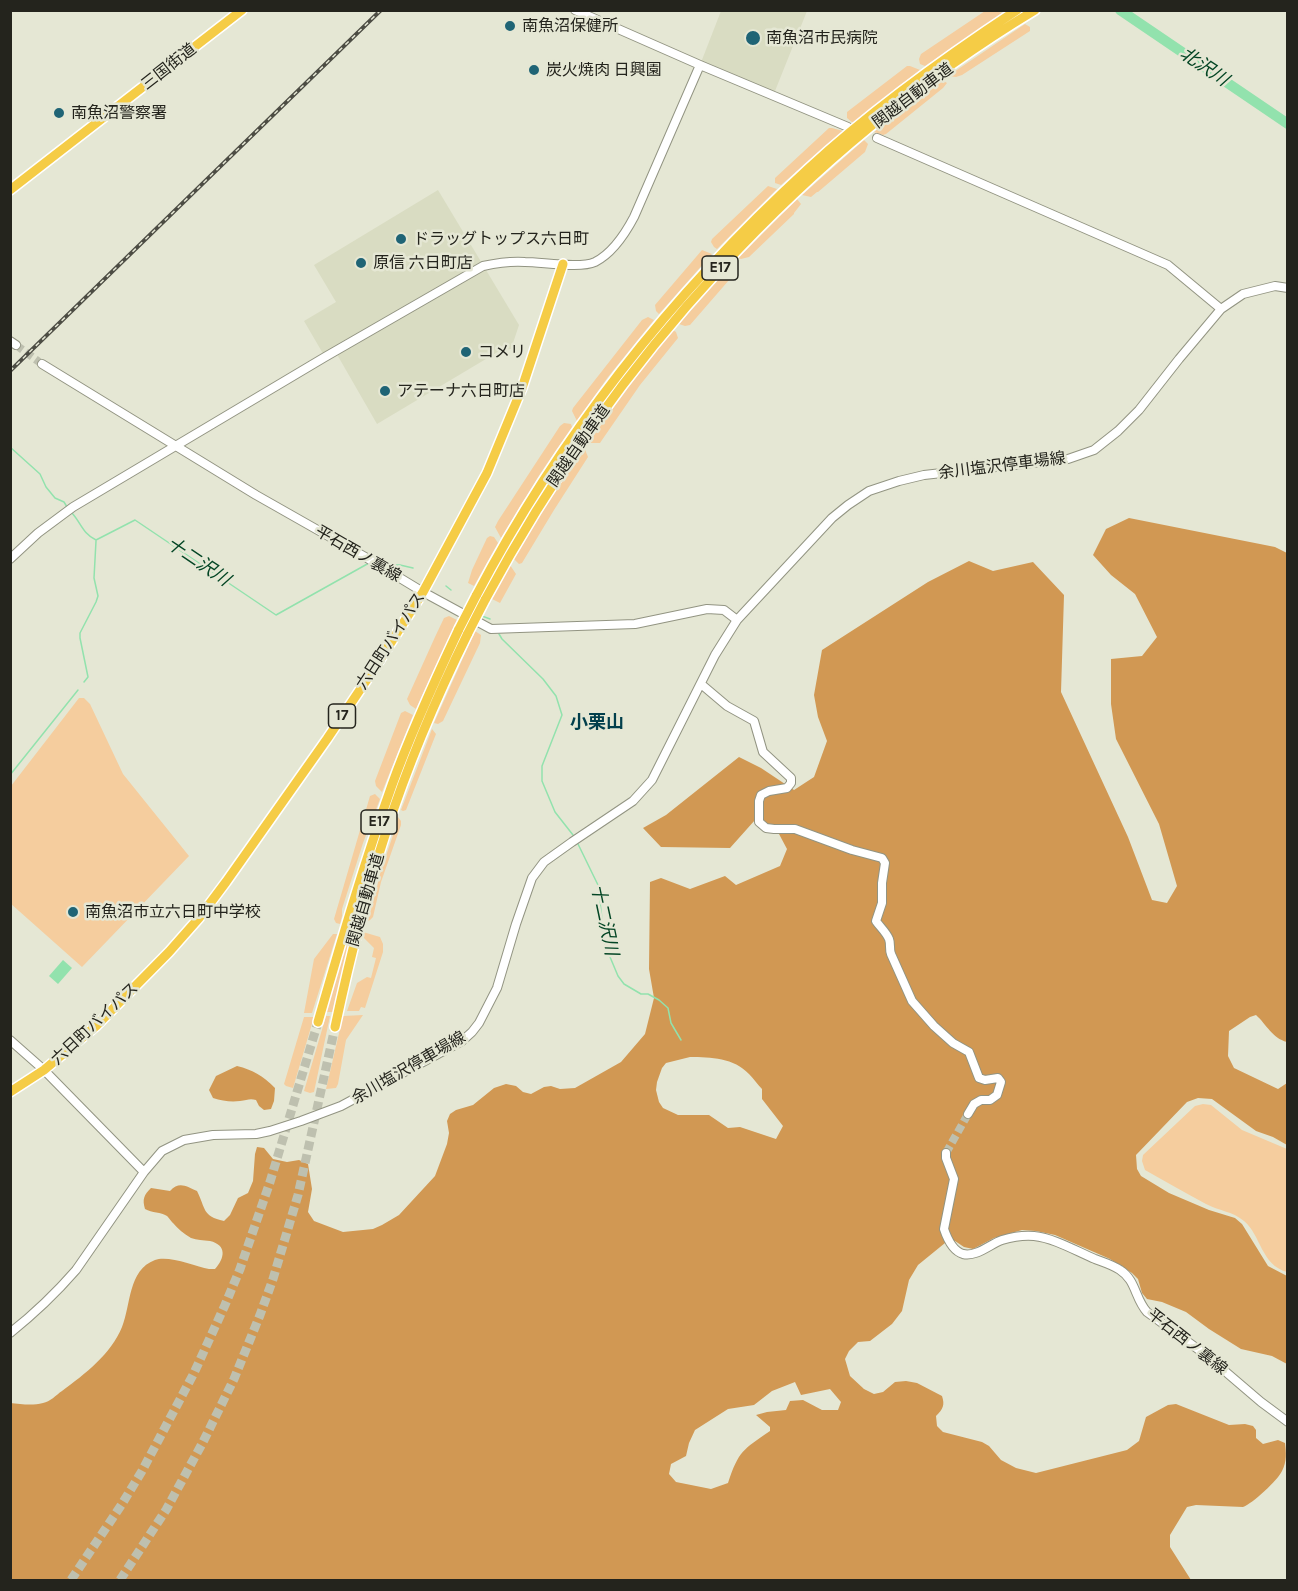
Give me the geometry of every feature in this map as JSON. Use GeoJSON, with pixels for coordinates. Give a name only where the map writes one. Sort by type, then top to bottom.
{"type":"FeatureCollection","features":[{"type":"Feature","properties":{"kind":"highway","name":"三国街道"},"geometry":{"type":"LineString","coordinates":[[10,190],[242,10]]}},
{"type":"Feature","properties":{"kind":"highway","name":"関越自動車道"},"geometry":{"type":"LineString","coordinates":[[481,598],[495,561],[538,488],[590,412],[643,342],[707,269],[787,188],[848,135],[933,67],[1017,10]]}},
{"type":"Feature","properties":{"kind":"highway","name":"関越自動車道"},"geometry":{"type":"LineString","coordinates":[[318,1022],[358,885],[393,783],[427,698],[481,598],[597,418],[681,312],[779,209],[853,142],[936,77],[1035,10]]}},
{"type":"Feature","properties":{"kind":"highway","name":"六日町バイパス"},"geometry":{"type":"LineString","coordinates":[[10,1092],[44,1070],[96,1026],[199,918],[327,739],[376,666],[423,592],[472,502],[499,446],[522,388],[563,264]]}},
{"type":"Feature","properties":{"kind":"highway","name":"関越自動車道"},"geometry":{"type":"LineString","coordinates":[[335,1027],[358,927],[386,832],[463,631]]}},
{"type":"Feature","properties":{"kind":"main road"},"geometry":{"type":"LineString","coordinates":[[575,10],[848,126]]}},
{"type":"Feature","properties":{"kind":"main road"},"geometry":{"type":"LineString","coordinates":[[10,559],[73,507],[483,266],[501,262],[563,264],[593,262],[611,250],[626,233],[700,65]]}},
{"type":"Feature","properties":{"kind":"main road"},"geometry":{"type":"LineString","coordinates":[[877,138],[1168,265],[1221,309]]}},
{"type":"Feature","properties":{"kind":"main road","name":"余川塩沢停車場線"},"geometry":{"type":"LineString","coordinates":[[10,1333],[26,1321],[76,1270],[144,1172],[162,1151],[184,1140],[213,1135],[256,1134],[270,1131],[341,1106],[462,1041],[472,1032],[488,1009],[498,988],[532,878],[544,862],[633,801],[652,780],[715,655],[738,620],[832,518],[869,491],[899,480],[924,475],[1068,459],[1094,450],[1139,410],[1221,309],[1243,294],[1275,286],[1287,288]]}},
{"type":"Feature","properties":{"kind":"main road","name":"平石西ノ裏線"},"geometry":{"type":"LineString","coordinates":[[42,364],[256,495],[491,629],[635,624],[707,609],[724,610],[738,620]]}},
{"type":"Feature","properties":{"kind":"main road"},"geometry":{"type":"LineString","coordinates":[[701,684],[728,706],[754,721],[763,752],[791,778],[788,788],[769,791],[761,795],[759,822],[766,828],[795,829],[852,850],[882,858],[885,863],[882,903],[876,921],[889,938],[891,954],[912,1001],[934,1026],[952,1042],[969,1052],[979,1078],[985,1080],[998,1078],[1001,1082],[997,1095],[990,1100],[981,1100],[974,1104],[968,1114]]}},
{"type":"Feature","properties":{"kind":"main road"},"geometry":{"type":"LineString","coordinates":[[10,1040],[44,1070],[144,1172]]}},
{"type":"Feature","properties":{"kind":"main road","name":"平石西ノ裏線"},"geometry":{"type":"LineString","coordinates":[[946,1153],[954,1179],[944,1229],[956,1250],[962,1254],[972,1254],[999,1241],[1021,1236],[1035,1236],[1120,1270],[1132,1280],[1141,1305],[1147,1312],[1206,1355],[1287,1422]]}},
{"type":"Feature","properties":{"kind":"shaded area","name":"南魚沼市民病院"},"geometry":{"type":"Polygon","coordinates":[[[721,11],[807,11],[773,96],[700,65],[721,11]]]}},
{"type":"Feature","properties":{"kind":"shaded area"},"geometry":{"type":"Polygon","coordinates":[[[985,11],[1003,13],[925,66],[920,64],[921,54],[985,11]]]}},
{"type":"Feature","properties":{"kind":"shaded area"},"geometry":{"type":"Polygon","coordinates":[[[1025,24],[1030,27],[1030,31],[962,75],[948,76],[1025,24]]]}},
{"type":"Feature","properties":{"kind":"shaded area"},"geometry":{"type":"Polygon","coordinates":[[[907,66],[920,70],[853,123],[847,118],[847,112],[907,66]]]}},
{"type":"Feature","properties":{"kind":"shaded area"},"geometry":{"type":"Polygon","coordinates":[[[942,80],[947,83],[943,88],[886,134],[874,132],[942,80]]]}},
{"type":"Feature","properties":{"kind":"shaded area"},"geometry":{"type":"Polygon","coordinates":[[[829,128],[843,131],[781,185],[775,183],[775,178],[829,128]]]}},
{"type":"Feature","properties":{"kind":"shaded area"},"geometry":{"type":"Polygon","coordinates":[[[864,140],[868,144],[865,152],[811,197],[802,195],[864,140]]]}},
{"type":"Feature","properties":{"kind":"shaded area"},"geometry":{"type":"Polygon","coordinates":[[[768,186],[777,189],[717,249],[714,247],[712,239],[768,186]]]}},
{"type":"Feature","properties":{"kind":"shaded area"},"geometry":{"type":"Polygon","coordinates":[[[438,190],[519,325],[511,349],[501,350],[377,424],[335,351],[325,357],[304,321],[336,302],[314,265],[438,190]]]}},
{"type":"Feature","properties":{"kind":"shaded area"},"geometry":{"type":"Polygon","coordinates":[[[797,199],[801,204],[794,214],[749,257],[738,258],[797,199]]]}},
{"type":"Feature","properties":{"kind":"shaded area"},"geometry":{"type":"Polygon","coordinates":[[[702,250],[712,254],[659,314],[655,305],[702,250]]]}},
{"type":"Feature","properties":{"kind":"shaded area"},"geometry":{"type":"Polygon","coordinates":[[[733,263],[737,269],[736,272],[690,325],[679,324],[733,263]]]}},
{"type":"Feature","properties":{"kind":"shaded area"},"geometry":{"type":"Polygon","coordinates":[[[648,317],[654,320],[608,377],[577,421],[572,411],[573,408],[642,320],[648,317]]]}},
{"type":"Feature","properties":{"kind":"shaded area"},"geometry":{"type":"Polygon","coordinates":[[[673,330],[678,338],[640,385],[600,443],[591,443],[589,441],[673,330]]]}},
{"type":"Feature","properties":{"kind":"shaded area"},"geometry":{"type":"Polygon","coordinates":[[[564,423],[571,424],[572,427],[501,538],[495,527],[498,521],[564,423]]]}},
{"type":"Feature","properties":{"kind":"shaded area"},"geometry":{"type":"Polygon","coordinates":[[[584,447],[588,457],[522,563],[519,564],[514,559],[584,447]]]}},
{"type":"Feature","properties":{"kind":"shaded area"},"geometry":{"type":"Polygon","coordinates":[[[1129,518],[1275,547],[1287,553],[1287,1042],[1274,1034],[1256,1015],[1229,1031],[1228,1056],[1234,1068],[1278,1089],[1287,1083],[1287,1145],[1256,1131],[1212,1099],[1198,1098],[1187,1102],[1136,1155],[1137,1169],[1141,1176],[1169,1193],[1235,1218],[1242,1224],[1268,1266],[1287,1276],[1287,1364],[1272,1356],[1241,1349],[1186,1312],[1162,1302],[1147,1299],[1142,1293],[1138,1279],[1110,1259],[1055,1235],[1022,1230],[994,1238],[973,1249],[964,1247],[955,1241],[945,1243],[918,1265],[909,1280],[902,1311],[892,1324],[870,1341],[858,1342],[845,1359],[850,1376],[864,1389],[874,1394],[883,1392],[895,1382],[906,1381],[917,1383],[942,1396],[943,1407],[936,1416],[937,1426],[943,1432],[982,1442],[989,1446],[1001,1460],[1016,1468],[1036,1473],[1127,1450],[1139,1441],[1146,1417],[1168,1405],[1176,1404],[1229,1425],[1253,1426],[1256,1430],[1256,1438],[1263,1444],[1278,1440],[1285,1443],[1284,1468],[1280,1475],[1247,1505],[1243,1507],[1196,1505],[1187,1507],[1170,1535],[1170,1547],[1191,1580],[11,1580],[10,1403],[35,1404],[48,1401],[97,1363],[111,1346],[122,1327],[135,1280],[146,1265],[155,1260],[167,1259],[215,1269],[221,1261],[223,1252],[216,1243],[191,1238],[167,1216],[145,1209],[145,1195],[151,1188],[170,1191],[180,1185],[189,1187],[197,1191],[208,1214],[224,1221],[230,1215],[238,1198],[248,1193],[253,1181],[257,1147],[264,1148],[273,1159],[287,1162],[299,1160],[308,1164],[312,1189],[308,1212],[314,1221],[343,1232],[373,1229],[399,1215],[435,1176],[447,1144],[449,1133],[447,1121],[450,1114],[473,1105],[494,1088],[506,1084],[516,1086],[523,1092],[531,1094],[551,1086],[560,1089],[575,1088],[621,1062],[645,1034],[654,998],[649,969],[650,882],[661,878],[690,889],[725,876],[736,885],[780,866],[787,849],[779,834],[755,820],[730,848],[661,847],[643,828],[666,815],[739,757],[761,768],[794,790],[814,777],[827,741],[818,717],[814,695],[822,650],[928,582],[969,561],[993,571],[1033,562],[1064,595],[1061,692],[1128,837],[1152,900],[1167,903],[1177,886],[1159,824],[1116,739],[1111,704],[1111,659],[1142,656],[1157,637],[1135,594],[1111,575],[1093,555],[1106,529],[1129,518]],[[690,1057],[666,1063],[662,1068],[656,1090],[663,1108],[678,1115],[709,1115],[728,1128],[740,1127],[776,1139],[783,1126],[762,1099],[762,1089],[749,1074],[729,1062],[714,1058],[690,1057]],[[795,1382],[772,1391],[754,1405],[728,1409],[695,1430],[686,1456],[671,1464],[669,1474],[676,1482],[711,1489],[728,1483],[735,1464],[743,1452],[770,1431],[770,1427],[756,1415],[786,1410],[790,1401],[803,1400],[822,1410],[838,1410],[841,1402],[830,1389],[801,1395],[795,1382]]]}},
{"type":"Feature","properties":{"kind":"shaded area"},"geometry":{"type":"Polygon","coordinates":[[[490,536],[494,537],[498,543],[474,586],[468,583],[472,570],[490,536]]]}},
{"type":"Feature","properties":{"kind":"shaded area"},"geometry":{"type":"Polygon","coordinates":[[[510,565],[516,574],[500,603],[492,599],[510,565]]]}},
{"type":"Feature","properties":{"kind":"shaded area"},"geometry":{"type":"Polygon","coordinates":[[[449,616],[457,620],[416,709],[407,699],[444,618],[449,616]]]}},
{"type":"Feature","properties":{"kind":"shaded area"},"geometry":{"type":"Polygon","coordinates":[[[475,631],[481,635],[480,643],[443,721],[438,724],[434,723],[475,631]]]}},
{"type":"Feature","properties":{"kind":"shaded area","name":"南魚沼市立六日町中学校"},"geometry":{"type":"Polygon","coordinates":[[[79,698],[84,698],[90,704],[123,774],[189,856],[82,967],[10,903],[11,786],[79,698]]]}},
{"type":"Feature","properties":{"kind":"shaded area"},"geometry":{"type":"Polygon","coordinates":[[[405,711],[413,715],[382,792],[376,786],[375,781],[401,713],[405,711]]]}},
{"type":"Feature","properties":{"kind":"shaded area"},"geometry":{"type":"Polygon","coordinates":[[[432,729],[436,734],[406,810],[403,811],[401,810],[432,729]]]}},
{"type":"Feature","properties":{"kind":"shaded area"},"geometry":{"type":"Polygon","coordinates":[[[375,794],[380,799],[363,843],[342,909],[340,924],[336,923],[334,919],[370,796],[375,794]]]}},
{"type":"Feature","properties":{"kind":"shaded area"},"geometry":{"type":"Polygon","coordinates":[[[398,817],[401,825],[381,882],[373,917],[366,922],[397,823],[398,817]]]}},
{"type":"Feature","properties":{"kind":"shaded area"},"geometry":{"type":"Polygon","coordinates":[[[363,932],[380,937],[383,952],[365,1008],[361,1007],[359,1011],[347,1011],[357,983],[367,977],[371,978],[376,958],[372,957],[374,948],[362,936],[363,932]]]}},
{"type":"Feature","properties":{"kind":"shaded area"},"geometry":{"type":"Polygon","coordinates":[[[333,934],[337,934],[312,1013],[304,1013],[314,959],[333,934]]]}},
{"type":"Feature","properties":{"kind":"shaded area"},"geometry":{"type":"Polygon","coordinates":[[[349,934],[351,934],[334,1012],[326,1012],[349,934]]]}},
{"type":"Feature","properties":{"kind":"shaded area"},"geometry":{"type":"Polygon","coordinates":[[[63,960],[72,968],[58,984],[49,976],[63,960]]]}},
{"type":"Feature","properties":{"kind":"shaded area"},"geometry":{"type":"Polygon","coordinates":[[[363,1015],[346,1040],[336,1088],[326,1089],[340,1029],[338,1029],[343,1016],[363,1015]]]}},
{"type":"Feature","properties":{"kind":"shaded area"},"geometry":{"type":"Polygon","coordinates":[[[326,1016],[330,1016],[314,1092],[310,1093],[304,1091],[326,1016]]]}},
{"type":"Feature","properties":{"kind":"shaded area"},"geometry":{"type":"Polygon","coordinates":[[[304,1017],[314,1017],[293,1088],[284,1084],[304,1017]]]}},
{"type":"Feature","properties":{"kind":"shaded area"},"geometry":{"type":"Polygon","coordinates":[[[237,1066],[258,1074],[275,1088],[271,1109],[264,1110],[254,1099],[230,1101],[213,1098],[209,1090],[216,1076],[237,1066]]]}},
{"type":"Feature","properties":{"kind":"shaded area"},"geometry":{"type":"Polygon","coordinates":[[[1211,1105],[1242,1130],[1287,1149],[1287,1272],[1278,1268],[1266,1256],[1250,1227],[1244,1221],[1206,1204],[1145,1170],[1143,1155],[1195,1106],[1211,1105]]]}},
{"type":"Feature","properties":{"kind":"waterway","name":"北沢川"},"geometry":{"type":"LineString","coordinates":[[1120,10],[1288,124]]}},
{"type":"Feature","properties":{"kind":"waterway","name":"十二沢川"},"geometry":{"type":"LineString","coordinates":[[10,447],[40,474],[46,487],[67,507]]}},
{"type":"Feature","properties":{"kind":"waterway","name":"十二沢川"},"geometry":{"type":"LineString","coordinates":[[72,513],[85,531],[96,540]]}},
{"type":"Feature","properties":{"kind":"waterway","name":"十二沢川"},"geometry":{"type":"LineString","coordinates":[[96,540],[135,520],[276,615],[369,563]]}},
{"type":"Feature","properties":{"kind":"waterway"},"geometry":{"type":"LineString","coordinates":[[84,682],[88,677],[80,633],[98,596],[94,578],[96,541]]}},
{"type":"Feature","properties":{"kind":"waterway","name":"十二沢川"},"geometry":{"type":"LineString","coordinates":[[376,559],[379,557],[393,565],[413,568]]}},
{"type":"Feature","properties":{"kind":"waterway","name":"十二沢川"},"geometry":{"type":"LineString","coordinates":[[446,586],[451,590]]}},
{"type":"Feature","properties":{"kind":"waterway","name":"十二沢川"},"geometry":{"type":"LineString","coordinates":[[482,616],[490,619]]}},
{"type":"Feature","properties":{"kind":"waterway","name":"十二沢川"},"geometry":{"type":"LineString","coordinates":[[499,634],[543,679],[556,696],[562,715],[542,766],[542,781],[555,812],[573,835]]}},
{"type":"Feature","properties":{"kind":"waterway"},"geometry":{"type":"LineString","coordinates":[[10,775],[78,690]]}},
{"type":"Feature","properties":{"kind":"waterway","name":"十二沢川"},"geometry":{"type":"LineString","coordinates":[[578,844],[598,885],[605,945],[618,976],[624,984],[641,994],[648,994],[668,1008],[671,1023],[681,1040]]}},
{"type":"Feature","properties":{"kind":"tunnel"},"geometry":{"type":"LineString","coordinates":[[16,345],[42,364]]}},
{"type":"Feature","properties":{"kind":"tunnel"},"geometry":{"type":"LineString","coordinates":[[71,1580],[142,1471],[194,1373],[225,1305],[270,1182],[318,1022]]}},
{"type":"Feature","properties":{"kind":"tunnel"},"geometry":{"type":"LineString","coordinates":[[120,1580],[166,1510],[203,1442],[234,1379],[260,1315],[298,1195],[335,1027]]}},
{"type":"Feature","properties":{"kind":"tunnel"},"geometry":{"type":"LineString","coordinates":[[946,1153],[968,1114]]}},
{"type":"Feature","properties":{"kind":"railway"},"geometry":{"type":"LineString","coordinates":[[10,371],[381,10]]}},
{"type":"Feature","properties":{"kind":"place","name":"南魚沼保健所"},"geometry":{"type":"Point","coordinates":[510,26]}},
{"type":"Feature","properties":{"kind":"place","name":"南魚沼市民病院"},"geometry":{"type":"Point","coordinates":[753,38]}},
{"type":"Feature","properties":{"kind":"place","name":"炭火焼肉 日興園"},"geometry":{"type":"Point","coordinates":[534,70]}},
{"type":"Feature","properties":{"kind":"place","name":"南魚沼警察署"},"geometry":{"type":"Point","coordinates":[59,113]}},
{"type":"Feature","properties":{"kind":"place","name":"ドラッグトップス六日町"},"geometry":{"type":"Point","coordinates":[401,239]}},
{"type":"Feature","properties":{"kind":"place","name":"原信 六日町店"},"geometry":{"type":"Point","coordinates":[361,263]}},
{"type":"Feature","properties":{"kind":"place","name":"コメリ"},"geometry":{"type":"Point","coordinates":[466,352]}},
{"type":"Feature","properties":{"kind":"place","name":"アテーナ六日町店"},"geometry":{"type":"Point","coordinates":[385,391]}},
{"type":"Feature","properties":{"kind":"place","name":"南魚沼市立六日町中学校"},"geometry":{"type":"Point","coordinates":[73,912]}},
{"type":"Feature","properties":{"kind":"district","name":"小栗山"},"geometry":{"type":"Point","coordinates":[597,723]}}]}
